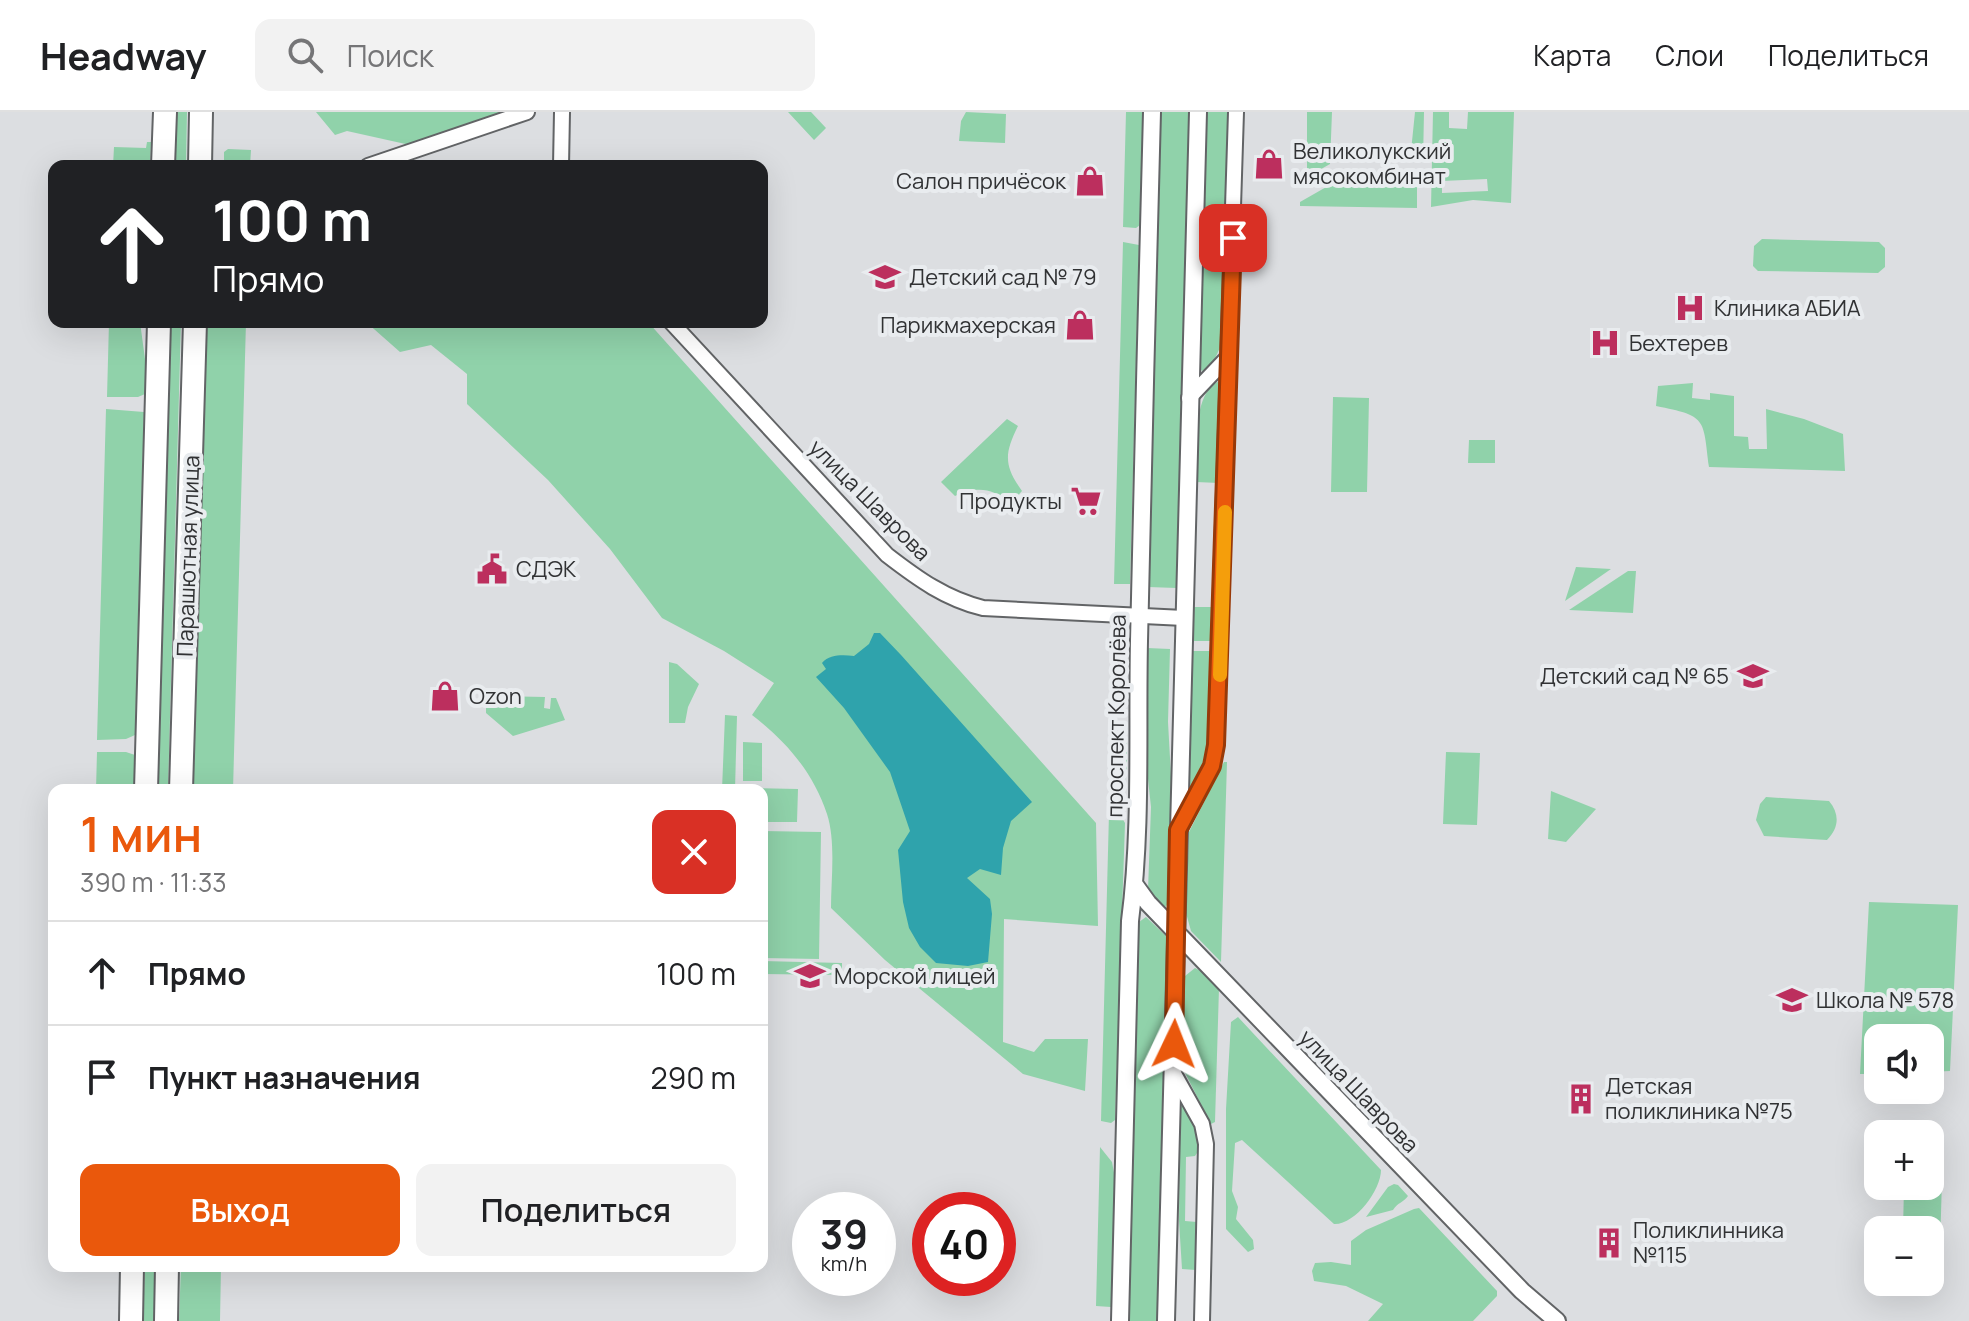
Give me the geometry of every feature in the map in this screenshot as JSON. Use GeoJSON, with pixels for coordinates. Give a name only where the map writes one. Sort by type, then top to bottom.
{"type":"FeatureCollection","features":[{"type":"Feature","properties":{"kind":"main road"},"geometry":{"type":"LineString","coordinates":[[163,160],[165,112]]}},
{"type":"Feature","properties":{"kind":"main road"},"geometry":{"type":"LineString","coordinates":[[200,160],[201,112]]}},
{"type":"Feature","properties":{"kind":"main road","name":"Парашютная улица"},"geometry":{"type":"LineString","coordinates":[[146,784],[159,328]]}},
{"type":"Feature","properties":{"kind":"main road","name":"Парашютная улица"},"geometry":{"type":"LineString","coordinates":[[181,784],[195,328]]}},
{"type":"Feature","properties":{"kind":"main road"},"geometry":{"type":"LineString","coordinates":[[131,1321],[132,1272]]}},
{"type":"Feature","properties":{"kind":"main road"},"geometry":{"type":"LineString","coordinates":[[166,1321],[167,1272]]}},
{"type":"Feature","properties":{"kind":"street"},"geometry":{"type":"LineString","coordinates":[[386,160],[527,112]]}},
{"type":"Feature","properties":{"kind":"street"},"geometry":{"type":"LineString","coordinates":[[561,160],[562,112]]}},
{"type":"Feature","properties":{"kind":"street","name":"проспект Королёва"},"geometry":{"type":"LineString","coordinates":[[1120,1321],[1130,921],[1135,885],[1152,112]]}},
{"type":"Feature","properties":{"kind":"street"},"geometry":{"type":"LineString","coordinates":[[1166,1321],[1198,112]]}},
{"type":"Feature","properties":{"kind":"street"},"geometry":{"type":"LineString","coordinates":[[1178,830],[1215,756],[1236,112]]}},
{"type":"Feature","properties":{"kind":"street","name":"улица Шаврова"},"geometry":{"type":"LineString","coordinates":[[677,328],[887,555],[919,580],[958,602],[983,608],[1184,618]]}},
{"type":"Feature","properties":{"kind":"street"},"geometry":{"type":"LineString","coordinates":[[1189,398],[1230,355]]}},
{"type":"Feature","properties":{"kind":"street","name":"улица Шаврова"},"geometry":{"type":"LineString","coordinates":[[1135,885],[1148,903],[1457,1225],[1522,1291],[1557,1321]]}},
{"type":"Feature","properties":{"kind":"street"},"geometry":{"type":"LineString","coordinates":[[1173,1072],[1202,1124],[1206,1144],[1202,1321]]}},
{"type":"Feature","properties":{"kind":"green space"},"geometry":{"type":"Polygon","coordinates":[[[177,112],[187,112],[186,160],[175,160],[177,112]]]}},
{"type":"Feature","properties":{"kind":"green space"},"geometry":{"type":"Polygon","coordinates":[[[316,112],[503,112],[410,145],[347,131],[335,135],[316,112]]]}},
{"type":"Feature","properties":{"kind":"green space"},"geometry":{"type":"Polygon","coordinates":[[[788,112],[811,112],[826,128],[814,140],[788,112]]]}},
{"type":"Feature","properties":{"kind":"green space"},"geometry":{"type":"Polygon","coordinates":[[[966,112],[1006,114],[1005,143],[959,141],[961,121],[966,112]]]}},
{"type":"Feature","properties":{"kind":"green space"},"geometry":{"type":"Polygon","coordinates":[[[1126,112],[1143,112],[1140,225],[1136,228],[1123,227],[1126,112]]]}},
{"type":"Feature","properties":{"kind":"green space"},"geometry":{"type":"Polygon","coordinates":[[[1161,112],[1190,112],[1177,588],[1148,587],[1161,112]]]}},
{"type":"Feature","properties":{"kind":"green space"},"geometry":{"type":"Polygon","coordinates":[[[1206,112],[1228,112],[1222,341],[1215,359],[1202,371],[1198,366],[1206,112]]]}},
{"type":"Feature","properties":{"kind":"green space"},"geometry":{"type":"Polygon","coordinates":[[[1307,112],[1332,112],[1330,164],[1307,177],[1307,112]]]}},
{"type":"Feature","properties":{"kind":"green space"},"geometry":{"type":"Polygon","coordinates":[[[1415,112],[1424,112],[1423,162],[1410,161],[1415,112]]]}},
{"type":"Feature","properties":{"kind":"green space"},"geometry":{"type":"Polygon","coordinates":[[[1433,112],[1449,112],[1449,128],[1467,129],[1468,112],[1514,112],[1511,203],[1473,200],[1431,207],[1433,112]],[[1487,179],[1442,181],[1442,193],[1488,191],[1487,179]]]}},
{"type":"Feature","properties":{"kind":"green space"},"geometry":{"type":"Polygon","coordinates":[[[147,142],[151,142],[150,160],[113,160],[114,147],[146,148],[147,142]]]}},
{"type":"Feature","properties":{"kind":"green space"},"geometry":{"type":"Polygon","coordinates":[[[228,149],[251,150],[250,160],[224,160],[224,152],[228,149]]]}},
{"type":"Feature","properties":{"kind":"green space"},"geometry":{"type":"Polygon","coordinates":[[[1342,178],[1417,179],[1417,208],[1300,206],[1300,202],[1342,178]]]}},
{"type":"Feature","properties":{"kind":"green space"},"geometry":{"type":"Polygon","coordinates":[[[1762,239],[1879,242],[1885,248],[1885,267],[1878,273],[1758,271],[1753,266],[1754,246],[1762,239]]]}},
{"type":"Feature","properties":{"kind":"green space"},"geometry":{"type":"Polygon","coordinates":[[[1123,242],[1139,245],[1130,584],[1114,584],[1123,242]]]}},
{"type":"Feature","properties":{"kind":"green space"},"geometry":{"type":"Polygon","coordinates":[[[109,328],[141,328],[145,394],[138,397],[107,397],[109,328]]]}},
{"type":"Feature","properties":{"kind":"green space"},"geometry":{"type":"Polygon","coordinates":[[[171,328],[181,328],[168,784],[158,784],[171,328]]]}},
{"type":"Feature","properties":{"kind":"green space"},"geometry":{"type":"Polygon","coordinates":[[[206,328],[246,328],[233,784],[193,784],[206,328]]]}},
{"type":"Feature","properties":{"kind":"green space"},"geometry":{"type":"Polygon","coordinates":[[[373,328],[653,328],[1096,823],[1098,926],[1004,919],[1003,1042],[1034,1052],[1045,1039],[1088,1039],[1085,1091],[1023,1074],[885,960],[831,908],[831,836],[821,799],[797,758],[752,715],[774,683],[724,651],[662,618],[610,549],[548,480],[467,404],[467,374],[431,345],[400,352],[373,328]]]}},
{"type":"Feature","properties":{"kind":"green space"},"geometry":{"type":"Polygon","coordinates":[[[1220,381],[1219,483],[1196,482],[1200,410],[1204,397],[1220,381]]]}},
{"type":"Feature","properties":{"kind":"green space"},"geometry":{"type":"Polygon","coordinates":[[[1693,383],[1692,398],[1710,400],[1710,393],[1734,396],[1734,436],[1748,437],[1749,449],[1767,449],[1766,409],[1843,434],[1845,471],[1709,467],[1699,422],[1685,413],[1656,406],[1658,386],[1693,383]]]}},
{"type":"Feature","properties":{"kind":"green space"},"geometry":{"type":"Polygon","coordinates":[[[1333,397],[1369,398],[1367,492],[1331,492],[1333,397]]]}},
{"type":"Feature","properties":{"kind":"green space"},"geometry":{"type":"Polygon","coordinates":[[[106,409],[144,412],[135,735],[126,739],[97,740],[106,409]]]}},
{"type":"Feature","properties":{"kind":"green space"},"geometry":{"type":"Polygon","coordinates":[[[1007,419],[1018,426],[1010,444],[1008,460],[1022,491],[1011,503],[984,490],[955,496],[941,482],[1007,419]]]}},
{"type":"Feature","properties":{"kind":"green space"},"geometry":{"type":"Polygon","coordinates":[[[1469,440],[1495,440],[1495,463],[1468,463],[1469,440]]]}},
{"type":"Feature","properties":{"kind":"green space"},"geometry":{"type":"Polygon","coordinates":[[[1576,567],[1611,569],[1565,601],[1576,567]]]}},
{"type":"Feature","properties":{"kind":"green space"},"geometry":{"type":"Polygon","coordinates":[[[1628,571],[1636,571],[1633,613],[1569,610],[1628,571]]]}},
{"type":"Feature","properties":{"kind":"green space"},"geometry":{"type":"Polygon","coordinates":[[[1193,607],[1215,607],[1214,641],[1192,641],[1193,607]]]}},
{"type":"Feature","properties":{"kind":"green space"},"geometry":{"type":"Polygon","coordinates":[[[1147,648],[1170,649],[1168,722],[1171,776],[1168,904],[1164,908],[1148,890],[1151,807],[1144,741],[1147,648]]]}},
{"type":"Feature","properties":{"kind":"green space"},"geometry":{"type":"Polygon","coordinates":[[[1192,651],[1214,651],[1209,741],[1199,775],[1190,791],[1188,790],[1192,651]]]}},
{"type":"Feature","properties":{"kind":"green space"},"geometry":{"type":"Polygon","coordinates":[[[669,662],[677,664],[699,684],[688,707],[685,723],[669,723],[669,662]]]}},
{"type":"Feature","properties":{"kind":"green space"},"geometry":{"type":"Polygon","coordinates":[[[486,696],[545,697],[544,708],[550,709],[551,698],[556,698],[565,720],[513,736],[486,713],[486,696]]]}},
{"type":"Feature","properties":{"kind":"green space"},"geometry":{"type":"Polygon","coordinates":[[[725,715],[737,716],[735,784],[722,784],[725,715]]]}},
{"type":"Feature","properties":{"kind":"green space"},"geometry":{"type":"Polygon","coordinates":[[[743,742],[762,743],[762,781],[743,781],[743,742]]]}},
{"type":"Feature","properties":{"kind":"green space"},"geometry":{"type":"Polygon","coordinates":[[[1127,743],[1125,781],[1116,793],[1109,796],[1111,744],[1127,743]]]}},
{"type":"Feature","properties":{"kind":"green space"},"geometry":{"type":"Polygon","coordinates":[[[97,752],[135,755],[134,784],[96,784],[97,752]]]}},
{"type":"Feature","properties":{"kind":"green space"},"geometry":{"type":"Polygon","coordinates":[[[1446,752],[1480,753],[1477,825],[1443,824],[1446,752]]]}},
{"type":"Feature","properties":{"kind":"green space"},"geometry":{"type":"Polygon","coordinates":[[[1224,762],[1227,762],[1221,962],[1191,931],[1186,913],[1189,832],[1224,762]]]}},
{"type":"Feature","properties":{"kind":"green space"},"geometry":{"type":"Polygon","coordinates":[[[768,788],[798,789],[797,822],[768,822],[768,788]]]}},
{"type":"Feature","properties":{"kind":"green space"},"geometry":{"type":"Polygon","coordinates":[[[1551,791],[1596,809],[1566,842],[1548,839],[1551,791]]]}},
{"type":"Feature","properties":{"kind":"green space"},"geometry":{"type":"Polygon","coordinates":[[[1766,797],[1829,801],[1837,821],[1834,831],[1827,840],[1764,836],[1756,820],[1760,804],[1766,797]]]}},
{"type":"Feature","properties":{"kind":"green space"},"geometry":{"type":"Polygon","coordinates":[[[1109,813],[1122,818],[1125,823],[1115,1120],[1111,1123],[1101,1121],[1109,813]]]}},
{"type":"Feature","properties":{"kind":"green space"},"geometry":{"type":"Polygon","coordinates":[[[768,831],[821,832],[819,959],[768,958],[768,831]]]}},
{"type":"Feature","properties":{"kind":"green space"},"geometry":{"type":"Polygon","coordinates":[[[1869,902],[1958,905],[1950,1071],[1944,1071],[1944,1024],[1864,1024],[1864,1074],[1860,1074],[1869,902]]]}},
{"type":"Feature","properties":{"kind":"green space"},"geometry":{"type":"Polygon","coordinates":[[[1146,917],[1168,938],[1159,1321],[1129,1321],[1139,922],[1146,917]]]}},
{"type":"Feature","properties":{"kind":"green space"},"geometry":{"type":"Polygon","coordinates":[[[768,961],[842,963],[842,975],[768,974],[768,961]]]}},
{"type":"Feature","properties":{"kind":"green space"},"geometry":{"type":"Polygon","coordinates":[[[1195,968],[1207,974],[1219,988],[1215,1122],[1211,1124],[1183,1069],[1184,983],[1185,976],[1195,968]]]}},
{"type":"Feature","properties":{"kind":"green space"},"geometry":{"type":"Polygon","coordinates":[[[1238,1017],[1381,1170],[1377,1187],[1365,1205],[1350,1219],[1334,1224],[1242,1140],[1235,1143],[1232,1191],[1238,1207],[1236,1219],[1253,1240],[1254,1249],[1248,1252],[1226,1229],[1226,1109],[1231,1022],[1238,1017]]]}},
{"type":"Feature","properties":{"kind":"green space"},"geometry":{"type":"Polygon","coordinates":[[[1180,1105],[1197,1132],[1199,1150],[1195,1156],[1186,1157],[1185,1221],[1197,1222],[1196,1270],[1182,1269],[1179,1221],[1180,1105]]]}},
{"type":"Feature","properties":{"kind":"green space"},"geometry":{"type":"Polygon","coordinates":[[[1100,1147],[1112,1162],[1115,1178],[1111,1307],[1096,1306],[1100,1147]]]}},
{"type":"Feature","properties":{"kind":"green space"},"geometry":{"type":"Polygon","coordinates":[[[1394,1184],[1408,1196],[1393,1210],[1366,1217],[1388,1187],[1394,1184]]]}},
{"type":"Feature","properties":{"kind":"green space"},"geometry":{"type":"Polygon","coordinates":[[[1904,1200],[1941,1200],[1941,1216],[1903,1216],[1904,1200]]]}},
{"type":"Feature","properties":{"kind":"green space"},"geometry":{"type":"Polygon","coordinates":[[[1419,1208],[1497,1291],[1497,1296],[1473,1321],[1368,1321],[1383,1304],[1346,1286],[1314,1281],[1312,1271],[1315,1263],[1351,1265],[1351,1241],[1366,1230],[1419,1208]]]}},
{"type":"Feature","properties":{"kind":"green space"},"geometry":{"type":"Polygon","coordinates":[[[145,1272],[155,1272],[154,1321],[143,1321],[145,1272]]]}},
{"type":"Feature","properties":{"kind":"green space"},"geometry":{"type":"Polygon","coordinates":[[[181,1272],[221,1272],[220,1321],[179,1321],[181,1272]]]}},
{"type":"Feature","properties":{"kind":"water"},"geometry":{"type":"Polygon","coordinates":[[[874,633],[880,633],[901,655],[1032,802],[1011,821],[1003,848],[1001,875],[980,869],[967,878],[990,899],[992,914],[988,962],[968,966],[936,963],[920,947],[909,928],[903,902],[898,850],[910,831],[890,772],[844,708],[816,677],[826,669],[822,663],[825,660],[854,656],[869,644],[874,633]]]}},
{"type":"Feature","properties":{"kind":"slow traffic"},"geometry":{"type":"LineString","coordinates":[[1220,675],[1225,512]]}},
{"type":"Feature","properties":{"kind":"place","name":"Великолукский мясокомбинат"},"geometry":{"type":"Point","coordinates":[1269,164]}},
{"type":"Feature","properties":{"kind":"place","name":"Салон причёсок"},"geometry":{"type":"Point","coordinates":[1090,181]}},
{"type":"Feature","properties":{"kind":"place","name":"Детский сад № 79"},"geometry":{"type":"Point","coordinates":[885,277]}},
{"type":"Feature","properties":{"kind":"place","name":"Клиника АБИА"},"geometry":{"type":"Point","coordinates":[1690,308]}},
{"type":"Feature","properties":{"kind":"place","name":"Парикмахерская"},"geometry":{"type":"Point","coordinates":[1080,325]}},
{"type":"Feature","properties":{"kind":"place","name":"Бехтерев"},"geometry":{"type":"Point","coordinates":[1605,343]}},
{"type":"Feature","properties":{"kind":"place","name":"Продукты"},"geometry":{"type":"Point","coordinates":[1086,501]}},
{"type":"Feature","properties":{"kind":"place","name":"СДЭК"},"geometry":{"type":"Point","coordinates":[492,569]}},
{"type":"Feature","properties":{"kind":"place","name":"Детский сад № 65"},"geometry":{"type":"Point","coordinates":[1753,676]}},
{"type":"Feature","properties":{"kind":"place","name":"Ozon"},"geometry":{"type":"Point","coordinates":[445,696]}},
{"type":"Feature","properties":{"kind":"place","name":"Морской лицей"},"geometry":{"type":"Point","coordinates":[810,976]}},
{"type":"Feature","properties":{"kind":"place","name":"Школа № 578"},"geometry":{"type":"Point","coordinates":[1792,1000]}},
{"type":"Feature","properties":{"kind":"place","name":"Детская поликлиника №75"},"geometry":{"type":"Point","coordinates":[1581,1099]}},
{"type":"Feature","properties":{"kind":"place","name":"Поликлинника №115"},"geometry":{"type":"Point","coordinates":[1609,1243]}},
{"type":"Feature","properties":{"kind":"route"},"geometry":{"type":"LineString","coordinates":[[1174,1044],[1178,830],[1212,766],[1216,745],[1233,238]]}}]}
